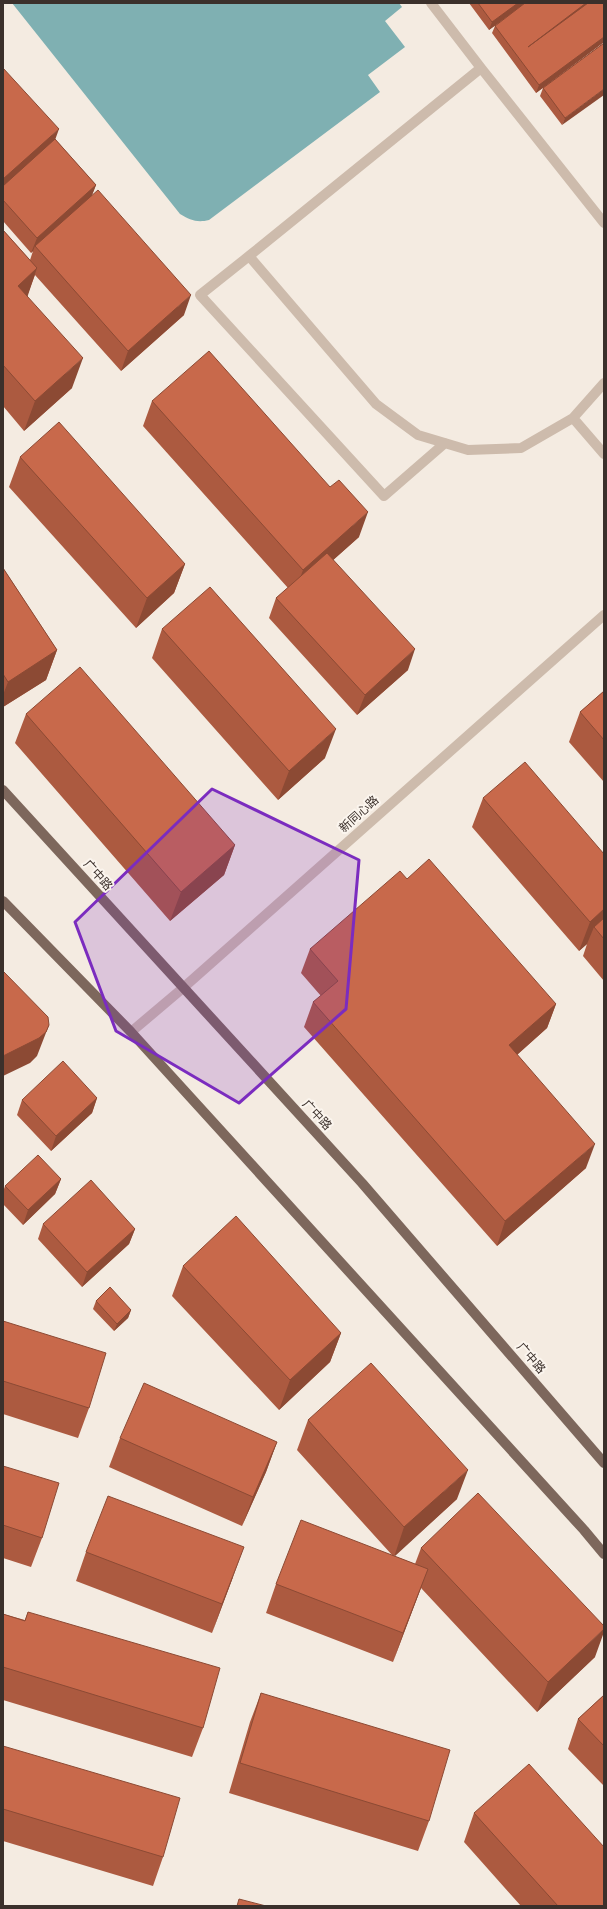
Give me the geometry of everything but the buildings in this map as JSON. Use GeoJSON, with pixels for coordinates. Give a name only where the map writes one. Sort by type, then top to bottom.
{"type":"FeatureCollection","features":[{"type":"Feature","properties":{"kind":"main road","name":"广中路"},"geometry":{"type":"LineString","coordinates":[[3,790],[362,1183],[604,1463]]}},
{"type":"Feature","properties":{"kind":"main road"},"geometry":{"type":"LineString","coordinates":[[3,901],[131,1032],[579,1524],[604,1554]]}},
{"type":"Feature","properties":{"kind":"street"},"geometry":{"type":"LineString","coordinates":[[431,3],[481,68],[603,218]]}},
{"type":"Feature","properties":{"kind":"street"},"geometry":{"type":"LineString","coordinates":[[445,443],[384,496],[200,295],[481,68]]}},
{"type":"Feature","properties":{"kind":"street"},"geometry":{"type":"LineString","coordinates":[[249,256],[376,404],[418,435],[468,450],[521,448],[573,418],[604,383]]}},
{"type":"Feature","properties":{"kind":"street"},"geometry":{"type":"LineString","coordinates":[[573,418],[604,454]]}},
{"type":"Feature","properties":{"kind":"street","name":"新同心路"},"geometry":{"type":"LineString","coordinates":[[131,1032],[183,988],[604,615]]}},
{"type":"Feature","properties":{"kind":"highlighted area"},"geometry":{"type":"Polygon","coordinates":[[[212,789],[359,860],[346,1009],[239,1103],[116,1031],[75,922],[212,789]]]}},
{"type":"Feature","properties":{"kind":"water"},"geometry":{"type":"Polygon","coordinates":[[[12,3],[399,3],[402,7],[385,21],[405,47],[368,75],[380,92],[209,220],[197,221],[180,214],[12,3]]]}}]}
